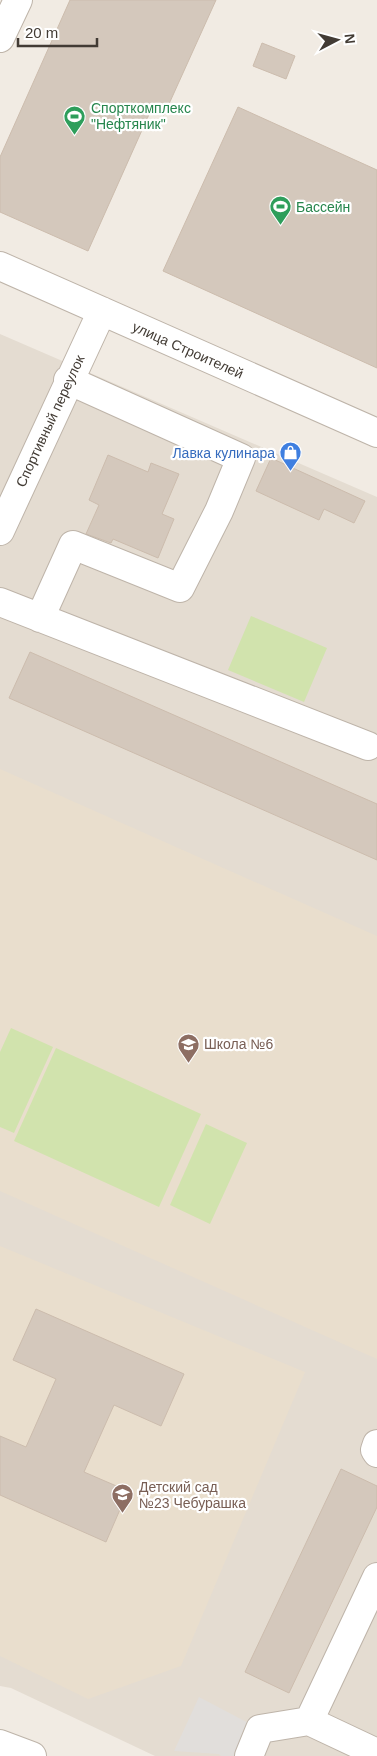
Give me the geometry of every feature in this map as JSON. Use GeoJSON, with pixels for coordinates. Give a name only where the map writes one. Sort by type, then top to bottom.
{"type":"FeatureCollection","features":[{"type":"Feature","properties":{"kind":"street"},"geometry":{"type":"LineString","coordinates":[[0,38],[18,0]]}},
{"type":"Feature","properties":{"kind":"street","name":"улица Строителей"},"geometry":{"type":"LineString","coordinates":[[0,266],[377,433]]}},
{"type":"Feature","properties":{"kind":"street","name":"Спортивный переулок"},"geometry":{"type":"LineString","coordinates":[[0,530],[9,484],[68,380],[102,311]]}},
{"type":"Feature","properties":{"kind":"street"},"geometry":{"type":"LineString","coordinates":[[40,618],[73,545],[180,588],[219,511],[241,458],[68,380]]}},
{"type":"Feature","properties":{"kind":"street"},"geometry":{"type":"LineString","coordinates":[[0,602],[368,746]]}},
{"type":"Feature","properties":{"kind":"street"},"geometry":{"type":"LineString","coordinates":[[377,1444],[375,1450],[377,1453]]}},
{"type":"Feature","properties":{"kind":"street"},"geometry":{"type":"LineString","coordinates":[[309,1721],[377,1577]]}},
{"type":"Feature","properties":{"kind":"street"},"geometry":{"type":"LineString","coordinates":[[249,1756],[260,1729],[309,1721],[377,1753]]}},
{"type":"Feature","properties":{"kind":"street"},"geometry":{"type":"LineString","coordinates":[[0,1744],[32,1756]]}},
{"type":"Feature","properties":{"kind":"shaded area"},"geometry":{"type":"Polygon","coordinates":[[[0,334],[377,497],[377,1756],[155,1756],[11,1688],[0,1686],[0,334]]]}},
{"type":"Feature","properties":{"kind":"shaded area","name":"Школа №6"},"geometry":{"type":"Polygon","coordinates":[[[0,769],[377,936],[377,1359],[0,1191],[0,769]]]}},
{"type":"Feature","properties":{"kind":"shaded area","name":"Детский сад №23 Чебурашка"},"geometry":{"type":"Polygon","coordinates":[[[0,1246],[305,1372],[181,1666],[88,1699],[0,1656],[0,1246]]]}},
{"type":"Feature","properties":{"kind":"shaded area"},"geometry":{"type":"Polygon","coordinates":[[[199,1697],[260,1729],[249,1756],[221,1756],[219,1754],[174,1751],[199,1697]]]}},
{"type":"Feature","properties":{"kind":"green space"},"geometry":{"type":"Polygon","coordinates":[[[251,616],[327,648],[304,702],[228,670],[251,616]]]}},
{"type":"Feature","properties":{"kind":"green space"},"geometry":{"type":"Polygon","coordinates":[[[11,1028],[53,1047],[14,1133],[0,1127],[0,1052],[11,1028]]]}},
{"type":"Feature","properties":{"kind":"green space"},"geometry":{"type":"Polygon","coordinates":[[[56,1048],[201,1114],[159,1207],[14,1141],[56,1048]]]}},
{"type":"Feature","properties":{"kind":"green space"},"geometry":{"type":"Polygon","coordinates":[[[206,1124],[247,1143],[210,1224],[170,1205],[206,1124]]]}},
{"type":"Feature","properties":{"kind":"building","name":"Спорткомплекс \"Нефтяник\""},"geometry":{"type":"Polygon","coordinates":[[[70,0],[216,0],[164,115],[151,110],[88,251],[0,212],[0,157],[70,0]]]}},
{"type":"Feature","properties":{"kind":"building"},"geometry":{"type":"Polygon","coordinates":[[[262,43],[295,56],[286,79],[253,66],[262,43]]]}},
{"type":"Feature","properties":{"kind":"building","name":"Бассейн"},"geometry":{"type":"Polygon","coordinates":[[[238,107],[377,170],[377,368],[163,271],[238,107]]]}},
{"type":"Feature","properties":{"kind":"building"},"geometry":{"type":"Polygon","coordinates":[[[108,455],[148,472],[151,463],[179,474],[162,514],[174,519],[158,558],[113,539],[111,543],[86,534],[99,505],[89,500],[108,455]]]}},
{"type":"Feature","properties":{"kind":"building"},"geometry":{"type":"Polygon","coordinates":[[[271,458],[365,501],[354,523],[324,509],[319,520],[256,491],[271,458]]]}},
{"type":"Feature","properties":{"kind":"building"},"geometry":{"type":"Polygon","coordinates":[[[30,652],[377,804],[377,860],[9,698],[30,652]]]}},
{"type":"Feature","properties":{"kind":"building"},"geometry":{"type":"Polygon","coordinates":[[[36,1309],[184,1374],[161,1426],[114,1405],[84,1472],[128,1491],[106,1542],[0,1495],[0,1436],[26,1447],[56,1379],[13,1360],[36,1309]]]}},
{"type":"Feature","properties":{"kind":"building"},"geometry":{"type":"Polygon","coordinates":[[[341,1469],[377,1486],[377,1507],[289,1693],[245,1672],[341,1469]]]}},
{"type":"Feature","properties":{"kind":"place","name":"Спорткомплекс \"Нефтяник\""},"geometry":{"type":"Point","coordinates":[75,135]}},
{"type":"Feature","properties":{"kind":"place","name":"Бассейн"},"geometry":{"type":"Point","coordinates":[280,226]}},
{"type":"Feature","properties":{"kind":"place","name":"Лавка кулинара"},"geometry":{"type":"Point","coordinates":[291,472]}},
{"type":"Feature","properties":{"kind":"place","name":"Школа №6"},"geometry":{"type":"Point","coordinates":[188,1063]}},
{"type":"Feature","properties":{"kind":"place","name":"Детский сад №23 Чебурашка"},"geometry":{"type":"Point","coordinates":[123,1514]}}]}
